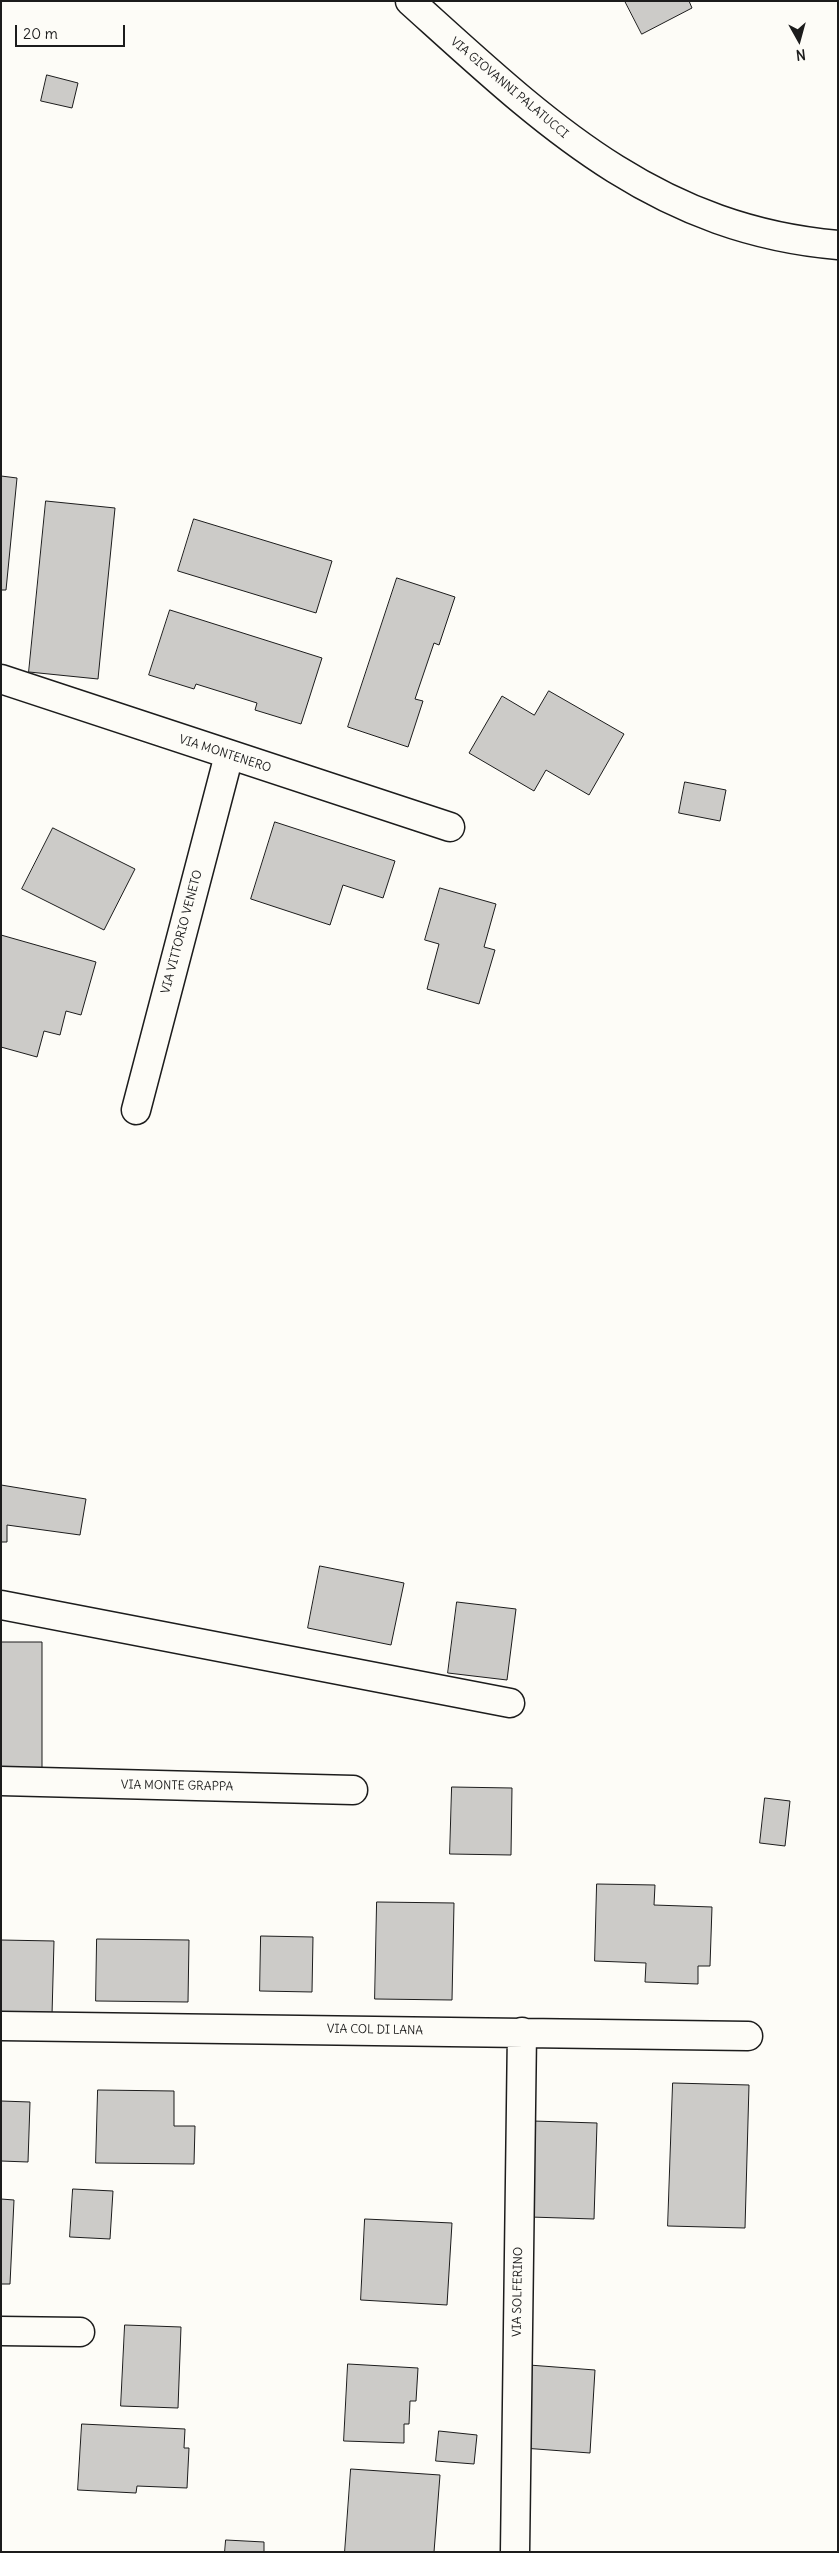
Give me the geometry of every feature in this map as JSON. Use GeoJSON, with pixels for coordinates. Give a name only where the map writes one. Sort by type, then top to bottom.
{"type":"FeatureCollection","features":[{"type":"Feature","properties":{"kind":"street","name":"VIA GIOVANNI PALATUCCI"},"geometry":{"type":"LineString","coordinates":[[410,1],[551,126],[601,162],[641,186],[699,214],[743,228],[779,238],[838,245]]}},
{"type":"Feature","properties":{"kind":"street","name":"VIA MONTENERO"},"geometry":{"type":"LineString","coordinates":[[1,679],[450,827]]}},
{"type":"Feature","properties":{"kind":"street","name":"VIA VITTORIO VENETO"},"geometry":{"type":"LineString","coordinates":[[136,1110],[229,755]]}},
{"type":"Feature","properties":{"kind":"street"},"geometry":{"type":"LineString","coordinates":[[1,1605],[510,1703]]}},
{"type":"Feature","properties":{"kind":"street","name":"VIA MONTE GRAPPA"},"geometry":{"type":"LineString","coordinates":[[1,1781],[353,1790]]}},
{"type":"Feature","properties":{"kind":"street","name":"VIA COL DI LANA"},"geometry":{"type":"LineString","coordinates":[[1,2026],[748,2036]]}},
{"type":"Feature","properties":{"kind":"street","name":"VIA SOLFERINO"},"geometry":{"type":"LineString","coordinates":[[515,2552],[522,2032]]}},
{"type":"Feature","properties":{"kind":"street"},"geometry":{"type":"LineString","coordinates":[[1,2330],[80,2332]]}},
{"type":"Feature","properties":{"kind":"building"},"geometry":{"type":"Polygon","coordinates":[[[625,1],[689,1],[692,8],[642,34],[625,1]]]}},
{"type":"Feature","properties":{"kind":"building"},"geometry":{"type":"Polygon","coordinates":[[[47,75],[78,83],[72,108],[41,101],[47,75]]]}},
{"type":"Feature","properties":{"kind":"building"},"geometry":{"type":"Polygon","coordinates":[[[1,476],[17,478],[6,590],[1,590],[1,476]]]}},
{"type":"Feature","properties":{"kind":"building"},"geometry":{"type":"Polygon","coordinates":[[[46,501],[115,508],[98,679],[29,672],[46,501]]]}},
{"type":"Feature","properties":{"kind":"building"},"geometry":{"type":"Polygon","coordinates":[[[194,519],[332,561],[316,613],[178,571],[194,519]]]}},
{"type":"Feature","properties":{"kind":"building"},"geometry":{"type":"Polygon","coordinates":[[[397,578],[455,597],[439,645],[434,643],[415,699],[423,701],[408,747],[348,727],[397,578]]]}},
{"type":"Feature","properties":{"kind":"building"},"geometry":{"type":"Polygon","coordinates":[[[170,610],[322,658],[301,724],[255,710],[257,703],[196,684],[194,689],[149,675],[170,610]]]}},
{"type":"Feature","properties":{"kind":"building"},"geometry":{"type":"Polygon","coordinates":[[[549,691],[624,734],[589,795],[546,770],[534,791],[469,753],[502,696],[534,715],[549,691]]]}},
{"type":"Feature","properties":{"kind":"building"},"geometry":{"type":"Polygon","coordinates":[[[685,782],[726,790],[720,821],[679,813],[685,782]]]}},
{"type":"Feature","properties":{"kind":"building"},"geometry":{"type":"Polygon","coordinates":[[[275,822],[395,861],[383,898],[343,885],[330,925],[251,899],[275,822]]]}},
{"type":"Feature","properties":{"kind":"building"},"geometry":{"type":"Polygon","coordinates":[[[53,828],[135,869],[104,930],[22,889],[53,828]]]}},
{"type":"Feature","properties":{"kind":"building"},"geometry":{"type":"Polygon","coordinates":[[[440,888],[496,904],[484,947],[495,950],[479,1004],[427,989],[439,944],[425,940],[440,888]]]}},
{"type":"Feature","properties":{"kind":"building"},"geometry":{"type":"Polygon","coordinates":[[[1,935],[96,962],[81,1015],[66,1011],[60,1035],[44,1031],[37,1057],[1,1047],[1,935]]]}},
{"type":"Feature","properties":{"kind":"building"},"geometry":{"type":"Polygon","coordinates":[[[1,1485],[86,1499],[80,1535],[7,1525],[7,1542],[1,1542],[1,1485]]]}},
{"type":"Feature","properties":{"kind":"building"},"geometry":{"type":"Polygon","coordinates":[[[320,1566],[404,1583],[391,1645],[308,1628],[320,1566]]]}},
{"type":"Feature","properties":{"kind":"building"},"geometry":{"type":"Polygon","coordinates":[[[457,1602],[516,1609],[507,1680],[448,1673],[457,1602]]]}},
{"type":"Feature","properties":{"kind":"building"},"geometry":{"type":"Polygon","coordinates":[[[1,1642],[42,1642],[42,1772],[1,1772],[1,1642]]]}},
{"type":"Feature","properties":{"kind":"building"},"geometry":{"type":"Polygon","coordinates":[[[452,1787],[512,1788],[511,1855],[450,1854],[452,1787]]]}},
{"type":"Feature","properties":{"kind":"building"},"geometry":{"type":"Polygon","coordinates":[[[765,1798],[790,1801],[785,1846],[760,1843],[765,1798]]]}},
{"type":"Feature","properties":{"kind":"building"},"geometry":{"type":"Polygon","coordinates":[[[597,1884],[655,1885],[654,1905],[712,1907],[710,1966],[698,1966],[698,1984],[645,1982],[646,1963],[595,1961],[597,1884]]]}},
{"type":"Feature","properties":{"kind":"building"},"geometry":{"type":"Polygon","coordinates":[[[377,1902],[454,1903],[452,2000],[375,1999],[377,1902]]]}},
{"type":"Feature","properties":{"kind":"building"},"geometry":{"type":"Polygon","coordinates":[[[261,1936],[313,1937],[312,1992],[260,1991],[261,1936]]]}},
{"type":"Feature","properties":{"kind":"building"},"geometry":{"type":"Polygon","coordinates":[[[97,1939],[189,1940],[188,2002],[96,2001],[97,1939]]]}},
{"type":"Feature","properties":{"kind":"building"},"geometry":{"type":"Polygon","coordinates":[[[1,1940],[54,1941],[52,2015],[1,2014],[1,1940]]]}},
{"type":"Feature","properties":{"kind":"building"},"geometry":{"type":"Polygon","coordinates":[[[673,2083],[749,2085],[745,2228],[668,2226],[673,2083]]]}},
{"type":"Feature","properties":{"kind":"building"},"geometry":{"type":"Polygon","coordinates":[[[98,2090],[174,2091],[174,2126],[195,2126],[194,2164],[96,2163],[98,2090]]]}},
{"type":"Feature","properties":{"kind":"building"},"geometry":{"type":"Polygon","coordinates":[[[1,2101],[30,2102],[28,2162],[1,2161],[1,2101]]]}},
{"type":"Feature","properties":{"kind":"building"},"geometry":{"type":"Polygon","coordinates":[[[533,2121],[597,2123],[594,2219],[530,2217],[533,2121]]]}},
{"type":"Feature","properties":{"kind":"building"},"geometry":{"type":"Polygon","coordinates":[[[73,2189],[113,2191],[110,2239],[70,2237],[73,2189]]]}},
{"type":"Feature","properties":{"kind":"building"},"geometry":{"type":"Polygon","coordinates":[[[1,2199],[14,2200],[10,2284],[1,2284],[1,2199]]]}},
{"type":"Feature","properties":{"kind":"building"},"geometry":{"type":"Polygon","coordinates":[[[365,2219],[452,2223],[447,2305],[361,2300],[365,2219]]]}},
{"type":"Feature","properties":{"kind":"building"},"geometry":{"type":"Polygon","coordinates":[[[125,2325],[181,2327],[178,2408],[121,2406],[125,2325]]]}},
{"type":"Feature","properties":{"kind":"building"},"geometry":{"type":"Polygon","coordinates":[[[348,2364],[418,2368],[416,2401],[410,2401],[409,2424],[404,2424],[404,2443],[344,2441],[348,2364]]]}},
{"type":"Feature","properties":{"kind":"building"},"geometry":{"type":"Polygon","coordinates":[[[529,2365],[595,2370],[590,2453],[523,2448],[529,2365]]]}},
{"type":"Feature","properties":{"kind":"building"},"geometry":{"type":"Polygon","coordinates":[[[82,2424],[185,2429],[184,2448],[189,2448],[187,2488],[137,2486],[136,2493],[78,2490],[82,2424]]]}},
{"type":"Feature","properties":{"kind":"building"},"geometry":{"type":"Polygon","coordinates":[[[439,2431],[477,2435],[474,2464],[436,2461],[439,2431]]]}},
{"type":"Feature","properties":{"kind":"building"},"geometry":{"type":"Polygon","coordinates":[[[351,2469],[440,2475],[434,2552],[345,2552],[351,2469]]]}},
{"type":"Feature","properties":{"kind":"building"},"geometry":{"type":"Polygon","coordinates":[[[226,2540],[264,2542],[264,2552],[225,2552],[226,2540]]]}}]}
